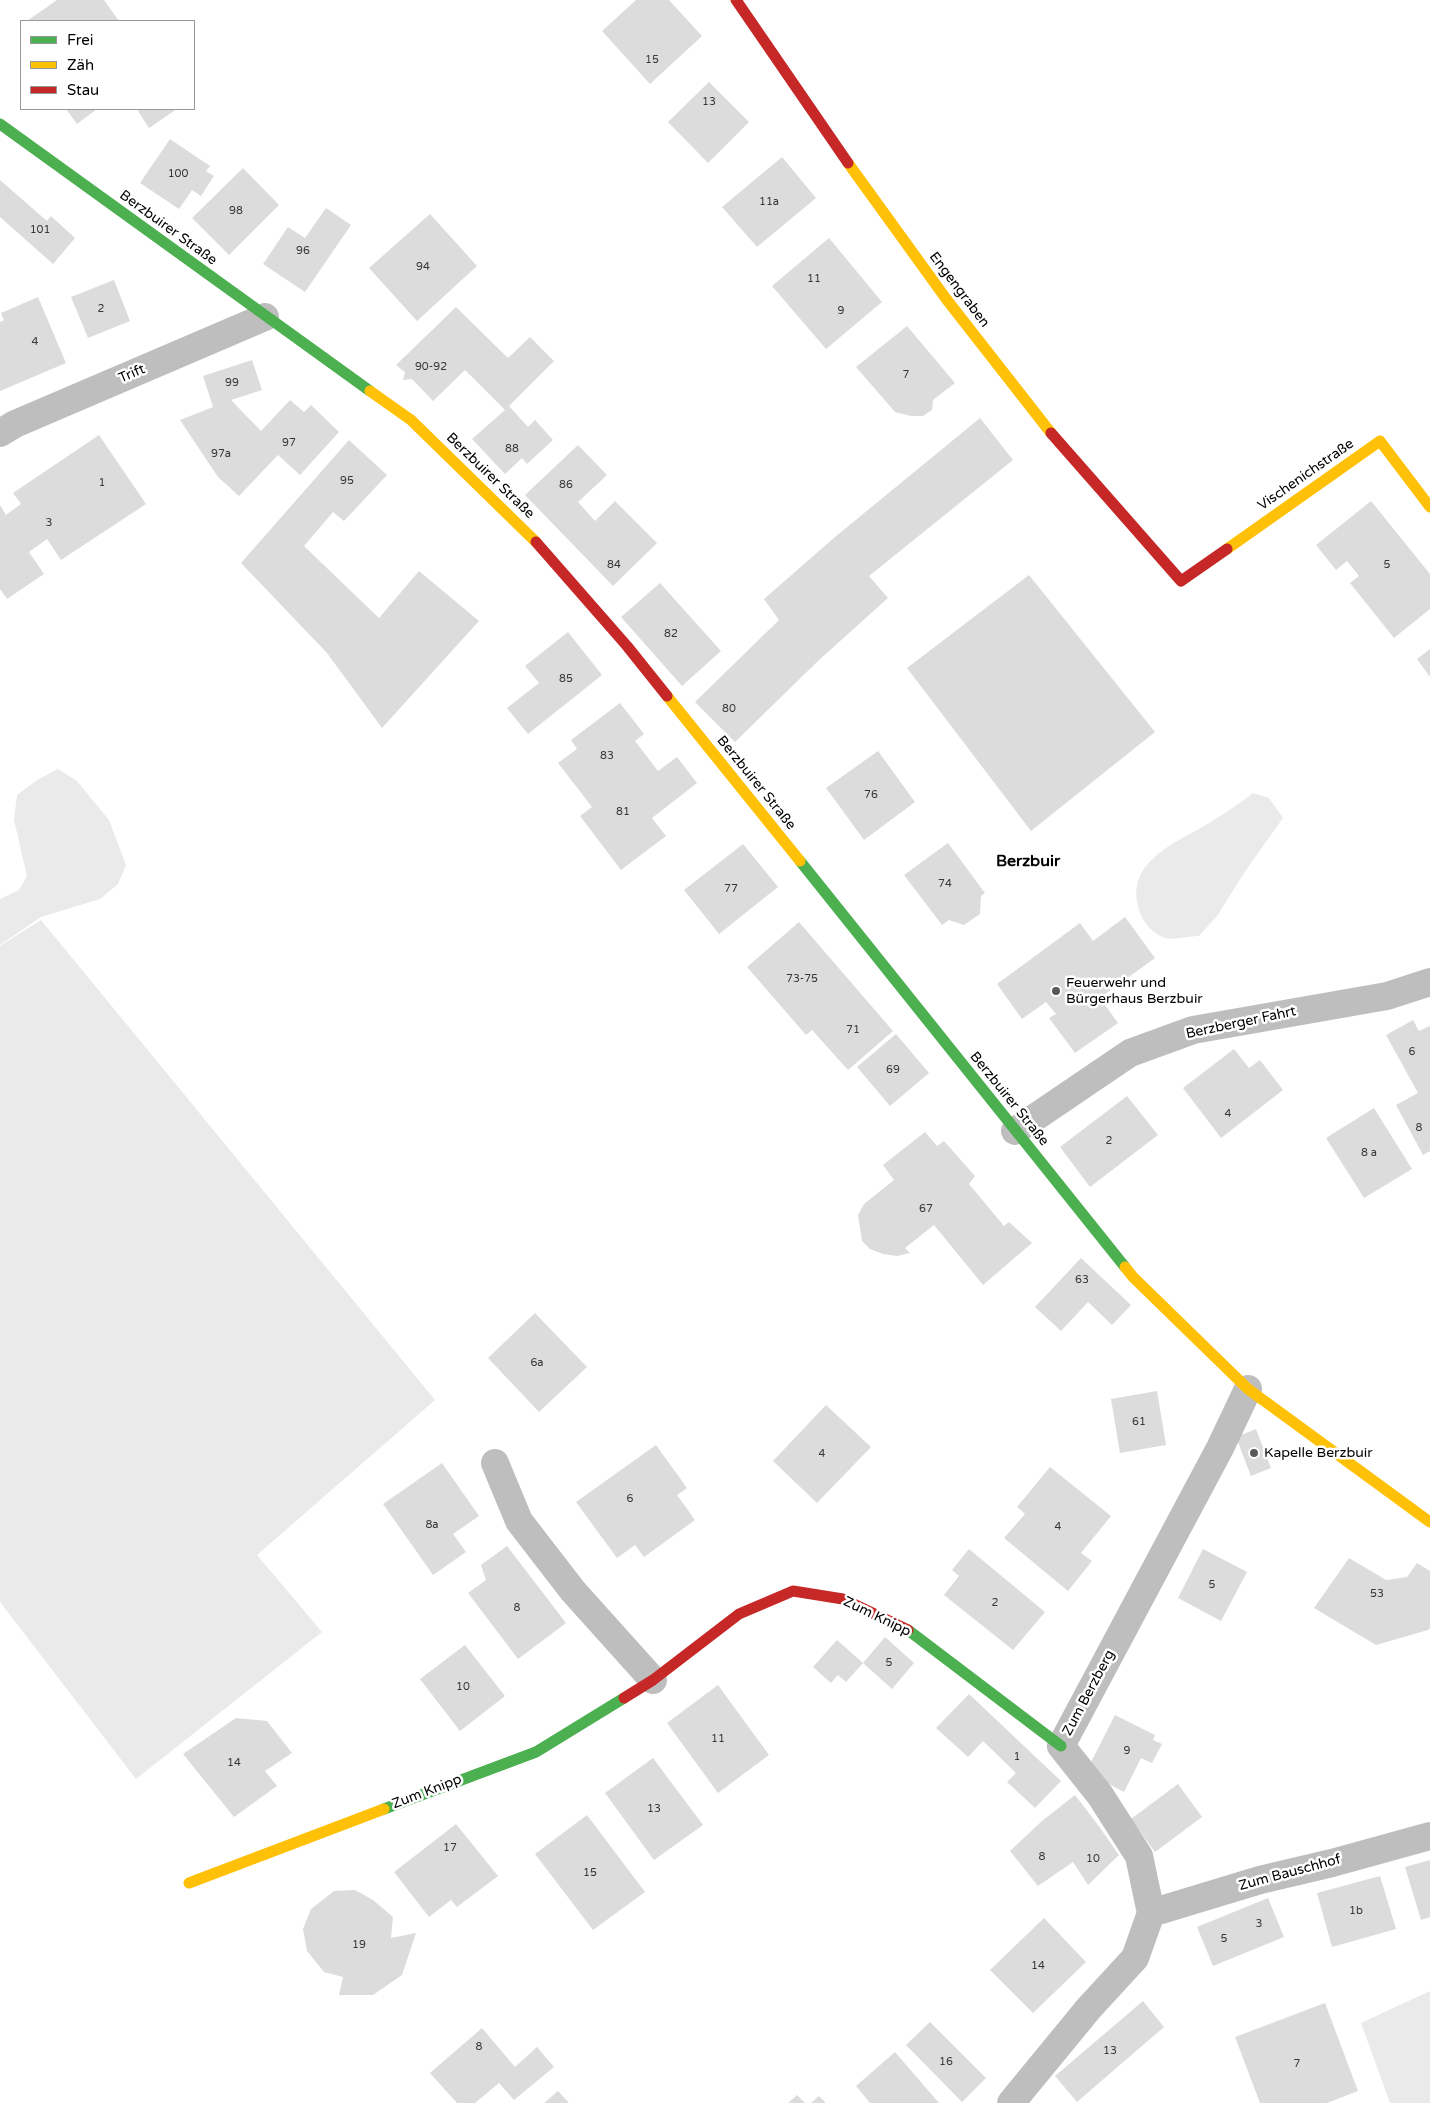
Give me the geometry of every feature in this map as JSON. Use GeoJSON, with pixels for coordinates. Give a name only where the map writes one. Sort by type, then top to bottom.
{"type":"FeatureCollection","features":[{"type":"Feature","properties":{"kind":"street","name":"Engengraben"},"geometry":{"type":"LineString","coordinates":[[736,0],[819,122],[947,300],[1060,445],[1181,582]]}},
{"type":"Feature","properties":{"kind":"street","name":"Berzbuirer Straße"},"geometry":{"type":"LineString","coordinates":[[0,124],[265,317],[411,420],[522,528],[627,646],[1133,1278],[1248,1390],[1430,1522]]}},
{"type":"Feature","properties":{"kind":"street","name":"Trift"},"geometry":{"type":"LineString","coordinates":[[0,433],[15,424],[265,317]]}},
{"type":"Feature","properties":{"kind":"street","name":"Vischenichstraße"},"geometry":{"type":"LineString","coordinates":[[1181,582],[1380,441],[1430,507]]}},
{"type":"Feature","properties":{"kind":"street","name":"Berzberger Fahrt"},"geometry":{"type":"LineString","coordinates":[[1015,1131],[1130,1054],[1193,1030],[1386,996],[1430,982]]}},
{"type":"Feature","properties":{"kind":"street","name":"Zum Berzberg"},"geometry":{"type":"LineString","coordinates":[[1151,1913],[1138,1856],[1100,1795],[1060,1746],[1220,1448],[1248,1390]]}},
{"type":"Feature","properties":{"kind":"street"},"geometry":{"type":"LineString","coordinates":[[495,1463],[519,1521],[573,1591],[653,1680]]}},
{"type":"Feature","properties":{"kind":"street","name":"Zum Knipp"},"geometry":{"type":"LineString","coordinates":[[189,1883],[536,1752],[653,1680],[739,1614],[793,1592],[843,1599],[909,1630],[1060,1746]]}},
{"type":"Feature","properties":{"kind":"street","name":"Zum Bauschhof"},"geometry":{"type":"LineString","coordinates":[[1151,1913],[1260,1880],[1332,1863],[1430,1836]]}},
{"type":"Feature","properties":{"kind":"street"},"geometry":{"type":"LineString","coordinates":[[1011,2103],[1089,2008],[1135,1958],[1151,1913]]}},
{"type":"Feature","properties":{"kind":"shaded area"},"geometry":{"type":"Polygon","coordinates":[[[58,769],[77,781],[109,820],[126,865],[118,884],[100,899],[41,917],[0,945],[0,899],[19,890],[27,876],[14,820],[17,795],[37,780],[58,769]]]}},
{"type":"Feature","properties":{"kind":"shaded area"},"geometry":{"type":"Polygon","coordinates":[[[1253,793],[1269,798],[1283,818],[1246,870],[1217,916],[1199,936],[1165,938],[1158,935],[1143,919],[1137,898],[1138,883],[1144,870],[1165,849],[1236,806],[1253,793]]]}},
{"type":"Feature","properties":{"kind":"shaded area"},"geometry":{"type":"Polygon","coordinates":[[[41,920],[435,1400],[257,1555],[322,1632],[136,1779],[0,1602],[0,946],[41,920]]]}},
{"type":"Feature","properties":{"kind":"shaded area"},"geometry":{"type":"Polygon","coordinates":[[[1430,1991],[1430,2103],[1390,2103],[1361,2023],[1430,1991]]]}},
{"type":"Feature","properties":{"kind":"building"},"geometry":{"type":"Polygon","coordinates":[[[57,0],[104,0],[118,20],[28,20],[57,0]]]}},
{"type":"Feature","properties":{"kind":"building"},"geometry":{"type":"Polygon","coordinates":[[[636,0],[669,0],[702,36],[650,84],[602,31],[636,0]]]}},
{"type":"Feature","properties":{"kind":"building"},"geometry":{"type":"Polygon","coordinates":[[[709,82],[749,122],[708,163],[668,122],[709,82]]]}},
{"type":"Feature","properties":{"kind":"building"},"geometry":{"type":"Polygon","coordinates":[[[67,110],[96,110],[77,124],[67,110]]]}},
{"type":"Feature","properties":{"kind":"building"},"geometry":{"type":"Polygon","coordinates":[[[140,110],[176,110],[149,128],[138,111],[140,110]]]}},
{"type":"Feature","properties":{"kind":"building"},"geometry":{"type":"Polygon","coordinates":[[[170,139],[210,166],[206,171],[214,176],[201,196],[192,190],[179,209],[140,183],[170,139]]]}},
{"type":"Feature","properties":{"kind":"building"},"geometry":{"type":"Polygon","coordinates":[[[782,157],[816,198],[757,247],[722,207],[782,157]]]}},
{"type":"Feature","properties":{"kind":"building"},"geometry":{"type":"Polygon","coordinates":[[[243,168],[279,205],[229,255],[192,218],[243,168]]]}},
{"type":"Feature","properties":{"kind":"building"},"geometry":{"type":"Polygon","coordinates":[[[0,180],[47,221],[51,216],[75,238],[53,264],[0,217],[0,180]]]}},
{"type":"Feature","properties":{"kind":"building"},"geometry":{"type":"Polygon","coordinates":[[[326,208],[351,225],[305,292],[263,264],[288,227],[305,238],[326,208]]]}},
{"type":"Feature","properties":{"kind":"building"},"geometry":{"type":"Polygon","coordinates":[[[430,214],[477,266],[417,321],[369,268],[430,214]]]}},
{"type":"Feature","properties":{"kind":"building"},"geometry":{"type":"Polygon","coordinates":[[[829,238],[882,302],[826,349],[772,286],[829,238]]]}},
{"type":"Feature","properties":{"kind":"building"},"geometry":{"type":"Polygon","coordinates":[[[114,280],[130,321],[88,338],[71,297],[114,280]]]}},
{"type":"Feature","properties":{"kind":"building"},"geometry":{"type":"Polygon","coordinates":[[[38,297],[66,363],[0,391],[0,322],[4,320],[1,313],[38,297]]]}},
{"type":"Feature","properties":{"kind":"building"},"geometry":{"type":"Polygon","coordinates":[[[456,307],[508,358],[530,337],[554,361],[509,406],[528,427],[535,420],[553,440],[527,464],[522,458],[505,474],[472,439],[505,410],[465,370],[433,401],[412,379],[403,380],[405,372],[396,365],[456,307]]]}},
{"type":"Feature","properties":{"kind":"building"},"geometry":{"type":"Polygon","coordinates":[[[907,326],[955,383],[933,400],[932,410],[923,416],[911,416],[895,412],[856,367],[907,326]]]}},
{"type":"Feature","properties":{"kind":"building"},"geometry":{"type":"Polygon","coordinates":[[[252,360],[262,390],[231,400],[261,431],[290,400],[304,412],[311,405],[339,432],[300,475],[278,455],[239,496],[218,477],[180,420],[213,407],[203,376],[252,360]]]}},
{"type":"Feature","properties":{"kind":"building"},"geometry":{"type":"Polygon","coordinates":[[[980,418],[1013,460],[869,576],[888,598],[819,660],[735,742],[695,702],[779,620],[764,599],[835,537],[980,418]]]}},
{"type":"Feature","properties":{"kind":"building"},"geometry":{"type":"Polygon","coordinates":[[[99,435],[146,504],[61,560],[47,539],[29,552],[44,574],[7,599],[0,589],[0,505],[6,515],[21,504],[13,493],[99,435]]]}},
{"type":"Feature","properties":{"kind":"building"},"geometry":{"type":"Polygon","coordinates":[[[349,440],[387,475],[344,521],[333,512],[304,546],[379,618],[419,571],[479,621],[382,728],[327,653],[241,563],[349,440]]]}},
{"type":"Feature","properties":{"kind":"building"},"geometry":{"type":"Polygon","coordinates":[[[578,445],[607,475],[578,502],[595,521],[615,501],[657,543],[613,586],[525,495],[578,445]]]}},
{"type":"Feature","properties":{"kind":"building"},"geometry":{"type":"Polygon","coordinates":[[[1371,501],[1430,574],[1430,609],[1394,638],[1350,583],[1359,576],[1347,561],[1336,570],[1316,545],[1371,501]]]}},
{"type":"Feature","properties":{"kind":"building"},"geometry":{"type":"Polygon","coordinates":[[[1029,575],[1155,732],[1031,831],[907,668],[1029,575]]]}},
{"type":"Feature","properties":{"kind":"building"},"geometry":{"type":"Polygon","coordinates":[[[660,583],[721,651],[682,686],[621,617],[660,583]]]}},
{"type":"Feature","properties":{"kind":"building"},"geometry":{"type":"Polygon","coordinates":[[[568,632],[602,675],[528,734],[507,708],[539,683],[525,666],[568,632]]]}},
{"type":"Feature","properties":{"kind":"building"},"geometry":{"type":"Polygon","coordinates":[[[1430,649],[1430,677],[1417,659],[1430,649]]]}},
{"type":"Feature","properties":{"kind":"building"},"geometry":{"type":"Polygon","coordinates":[[[620,703],[644,734],[635,741],[658,771],[677,757],[697,783],[652,818],[666,836],[621,870],[580,816],[592,807],[558,763],[577,749],[571,740],[620,703]]]}},
{"type":"Feature","properties":{"kind":"building"},"geometry":{"type":"Polygon","coordinates":[[[878,751],[915,802],[864,840],[826,788],[878,751]]]}},
{"type":"Feature","properties":{"kind":"building"},"geometry":{"type":"Polygon","coordinates":[[[948,843],[985,893],[981,896],[980,914],[964,925],[949,920],[942,925],[904,875],[948,843]]]}},
{"type":"Feature","properties":{"kind":"building"},"geometry":{"type":"Polygon","coordinates":[[[743,844],[778,887],[719,934],[684,890],[743,844]]]}},
{"type":"Feature","properties":{"kind":"building","name":"Feuerwehr und Bürgerhaus Berzbuir"},"geometry":{"type":"Polygon","coordinates":[[[1125,917],[1155,958],[1100,998],[1118,1023],[1075,1053],[1049,1018],[1056,1014],[1046,1002],[1022,1019],[997,984],[1080,923],[1093,941],[1125,917]]]}},
{"type":"Feature","properties":{"kind":"building"},"geometry":{"type":"Polygon","coordinates":[[[799,922],[893,1031],[848,1070],[812,1030],[806,1035],[747,967],[799,922]]]}},
{"type":"Feature","properties":{"kind":"building"},"geometry":{"type":"Polygon","coordinates":[[[1413,1020],[1419,1031],[1430,1026],[1430,1151],[1423,1155],[1396,1105],[1418,1093],[1386,1035],[1413,1020]]]}},
{"type":"Feature","properties":{"kind":"building"},"geometry":{"type":"Polygon","coordinates":[[[896,1034],[929,1073],[890,1106],[857,1067],[896,1034]]]}},
{"type":"Feature","properties":{"kind":"building"},"geometry":{"type":"Polygon","coordinates":[[[1234,1049],[1249,1068],[1260,1060],[1283,1090],[1221,1138],[1183,1088],[1234,1049]]]}},
{"type":"Feature","properties":{"kind":"building"},"geometry":{"type":"Polygon","coordinates":[[[1127,1096],[1158,1135],[1090,1187],[1060,1147],[1127,1096]]]}},
{"type":"Feature","properties":{"kind":"building"},"geometry":{"type":"Polygon","coordinates":[[[1374,1108],[1412,1169],[1364,1198],[1326,1138],[1374,1108]]]}},
{"type":"Feature","properties":{"kind":"building"},"geometry":{"type":"Polygon","coordinates":[[[925,1132],[937,1146],[944,1141],[975,1176],[969,1184],[1004,1226],[1009,1222],[1032,1243],[983,1285],[934,1225],[905,1248],[910,1253],[897,1256],[883,1254],[870,1249],[862,1241],[858,1215],[864,1204],[894,1180],[883,1165],[925,1132]]]}},
{"type":"Feature","properties":{"kind":"building"},"geometry":{"type":"Polygon","coordinates":[[[1081,1258],[1131,1305],[1112,1325],[1088,1302],[1061,1331],[1035,1307],[1081,1258]]]}},
{"type":"Feature","properties":{"kind":"building"},"geometry":{"type":"Polygon","coordinates":[[[535,1313],[587,1367],[539,1412],[488,1358],[535,1313]]]}},
{"type":"Feature","properties":{"kind":"building"},"geometry":{"type":"Polygon","coordinates":[[[1157,1391],[1166,1445],[1120,1453],[1111,1399],[1157,1391]]]}},
{"type":"Feature","properties":{"kind":"building"},"geometry":{"type":"Polygon","coordinates":[[[826,1405],[871,1447],[817,1503],[773,1461],[826,1405]]]}},
{"type":"Feature","properties":{"kind":"building","name":"Kapelle Berzbuir"},"geometry":{"type":"Polygon","coordinates":[[[1256,1429],[1271,1468],[1251,1476],[1236,1437],[1256,1429]]]}},
{"type":"Feature","properties":{"kind":"building"},"geometry":{"type":"Polygon","coordinates":[[[656,1445],[687,1488],[677,1495],[695,1520],[644,1557],[635,1545],[617,1558],[576,1502],[656,1445]]]}},
{"type":"Feature","properties":{"kind":"building"},"geometry":{"type":"Polygon","coordinates":[[[442,1463],[479,1516],[453,1534],[466,1552],[433,1575],[383,1504],[442,1463]]]}},
{"type":"Feature","properties":{"kind":"building"},"geometry":{"type":"Polygon","coordinates":[[[1050,1467],[1111,1516],[1081,1553],[1092,1561],[1068,1591],[1004,1538],[1025,1514],[1017,1507],[1050,1467]]]}},
{"type":"Feature","properties":{"kind":"building"},"geometry":{"type":"Polygon","coordinates":[[[507,1546],[566,1623],[518,1659],[468,1593],[486,1580],[481,1565],[507,1546]]]}},
{"type":"Feature","properties":{"kind":"building"},"geometry":{"type":"Polygon","coordinates":[[[969,1549],[1045,1612],[1013,1650],[944,1595],[959,1576],[952,1570],[969,1549]]]}},
{"type":"Feature","properties":{"kind":"building"},"geometry":{"type":"Polygon","coordinates":[[[1203,1549],[1247,1572],[1221,1621],[1178,1598],[1203,1549]]]}},
{"type":"Feature","properties":{"kind":"building"},"geometry":{"type":"Polygon","coordinates":[[[1349,1558],[1386,1580],[1407,1577],[1417,1563],[1430,1571],[1430,1628],[1376,1645],[1314,1608],[1349,1558]]]}},
{"type":"Feature","properties":{"kind":"building"},"geometry":{"type":"Polygon","coordinates":[[[885,1637],[914,1663],[892,1689],[863,1663],[885,1637]]]}},
{"type":"Feature","properties":{"kind":"building"},"geometry":{"type":"Polygon","coordinates":[[[837,1640],[863,1663],[846,1682],[838,1675],[831,1683],[813,1667],[837,1640]]]}},
{"type":"Feature","properties":{"kind":"building"},"geometry":{"type":"Polygon","coordinates":[[[465,1645],[505,1696],[460,1731],[420,1679],[465,1645]]]}},
{"type":"Feature","properties":{"kind":"building"},"geometry":{"type":"Polygon","coordinates":[[[718,1685],[769,1755],[718,1793],[667,1723],[718,1685]]]}},
{"type":"Feature","properties":{"kind":"building"},"geometry":{"type":"Polygon","coordinates":[[[969,1694],[1061,1781],[1035,1808],[1007,1782],[1016,1773],[983,1741],[968,1757],[936,1728],[969,1694]]]}},
{"type":"Feature","properties":{"kind":"building"},"geometry":{"type":"Polygon","coordinates":[[[1115,1715],[1155,1735],[1153,1740],[1162,1744],[1152,1763],[1141,1758],[1124,1792],[1086,1772],[1115,1715]]]}},
{"type":"Feature","properties":{"kind":"building"},"geometry":{"type":"Polygon","coordinates":[[[236,1718],[267,1721],[292,1753],[265,1771],[277,1786],[234,1817],[183,1754],[236,1718]]]}},
{"type":"Feature","properties":{"kind":"building"},"geometry":{"type":"Polygon","coordinates":[[[653,1758],[703,1825],[654,1860],[605,1793],[653,1758]]]}},
{"type":"Feature","properties":{"kind":"building"},"geometry":{"type":"Polygon","coordinates":[[[1178,1784],[1202,1817],[1155,1852],[1131,1819],[1178,1784]]]}},
{"type":"Feature","properties":{"kind":"building"},"geometry":{"type":"Polygon","coordinates":[[[1075,1795],[1119,1855],[1088,1885],[1073,1862],[1038,1886],[1010,1851],[1042,1821],[1075,1795]]]}},
{"type":"Feature","properties":{"kind":"building"},"geometry":{"type":"Polygon","coordinates":[[[587,1815],[645,1892],[593,1930],[535,1854],[587,1815]]]}},
{"type":"Feature","properties":{"kind":"building"},"geometry":{"type":"Polygon","coordinates":[[[456,1824],[498,1876],[457,1907],[451,1900],[429,1917],[394,1872],[456,1824]]]}},
{"type":"Feature","properties":{"kind":"building"},"geometry":{"type":"Polygon","coordinates":[[[1430,1860],[1430,1917],[1421,1920],[1405,1867],[1430,1860]]]}},
{"type":"Feature","properties":{"kind":"building"},"geometry":{"type":"Polygon","coordinates":[[[1380,1876],[1396,1929],[1332,1947],[1317,1893],[1380,1876]]]}},
{"type":"Feature","properties":{"kind":"building"},"geometry":{"type":"Polygon","coordinates":[[[355,1890],[373,1900],[393,1917],[391,1938],[416,1933],[402,1975],[373,1995],[339,1995],[343,1977],[324,1972],[307,1951],[303,1929],[311,1909],[334,1891],[355,1890]]]}},
{"type":"Feature","properties":{"kind":"building"},"geometry":{"type":"Polygon","coordinates":[[[1268,1898],[1284,1937],[1213,1966],[1197,1927],[1268,1898]]]}},
{"type":"Feature","properties":{"kind":"building"},"geometry":{"type":"Polygon","coordinates":[[[1044,1918],[1086,1962],[1033,2013],[990,1970],[1044,1918]]]}},
{"type":"Feature","properties":{"kind":"building"},"geometry":{"type":"Polygon","coordinates":[[[1143,2001],[1164,2027],[1077,2102],[1055,2076],[1143,2001]]]}},
{"type":"Feature","properties":{"kind":"building"},"geometry":{"type":"Polygon","coordinates":[[[1325,2003],[1358,2091],[1327,2103],[1260,2103],[1235,2037],[1325,2003]]]}},
{"type":"Feature","properties":{"kind":"building"},"geometry":{"type":"Polygon","coordinates":[[[930,2022],[986,2078],[962,2102],[906,2045],[930,2022]]]}},
{"type":"Feature","properties":{"kind":"building"},"geometry":{"type":"Polygon","coordinates":[[[482,2028],[515,2067],[537,2047],[554,2067],[514,2100],[499,2083],[475,2103],[457,2103],[430,2073],[482,2028]]]}},
{"type":"Feature","properties":{"kind":"building"},"geometry":{"type":"Polygon","coordinates":[[[895,2052],[939,2103],[870,2103],[856,2086],[895,2052]]]}},
{"type":"Feature","properties":{"kind":"building"},"geometry":{"type":"Polygon","coordinates":[[[558,2091],[569,2103],[544,2103],[558,2091]]]}},
{"type":"Feature","properties":{"kind":"building"},"geometry":{"type":"Polygon","coordinates":[[[797,2095],[805,2103],[788,2103],[797,2095]]]}},
{"type":"Feature","properties":{"kind":"building"},"geometry":{"type":"Polygon","coordinates":[[[819,2096],[826,2103],[811,2103],[819,2096]]]}},
{"type":"Feature","properties":{"kind":"traffic: fast"},"geometry":{"type":"LineString","coordinates":[[0,124],[370,391]]}},
{"type":"Feature","properties":{"kind":"traffic: fast"},"geometry":{"type":"LineString","coordinates":[[800,861],[1125,1267]]}},
{"type":"Feature","properties":{"kind":"traffic: fast"},"geometry":{"type":"LineString","coordinates":[[908,1630],[1061,1746]]}},
{"type":"Feature","properties":{"kind":"traffic: fast"},"geometry":{"type":"LineString","coordinates":[[384,1809],[536,1752],[624,1698]]}},
{"type":"Feature","properties":{"kind":"traffic: slow"},"geometry":{"type":"LineString","coordinates":[[848,163],[947,300],[1051,433]]}},
{"type":"Feature","properties":{"kind":"traffic: slow"},"geometry":{"type":"LineString","coordinates":[[370,391],[411,420],[536,542]]}},
{"type":"Feature","properties":{"kind":"traffic: slow"},"geometry":{"type":"LineString","coordinates":[[1227,549],[1380,441],[1430,507]]}},
{"type":"Feature","properties":{"kind":"traffic: slow"},"geometry":{"type":"LineString","coordinates":[[667,696],[800,861]]}},
{"type":"Feature","properties":{"kind":"traffic: slow"},"geometry":{"type":"LineString","coordinates":[[1125,1267],[1248,1389],[1430,1522]]}},
{"type":"Feature","properties":{"kind":"traffic: slow"},"geometry":{"type":"LineString","coordinates":[[189,1883],[384,1809]]}},
{"type":"Feature","properties":{"kind":"traffic: jam"},"geometry":{"type":"LineString","coordinates":[[736,0],[848,163]]}},
{"type":"Feature","properties":{"kind":"traffic: jam"},"geometry":{"type":"LineString","coordinates":[[1051,433],[1181,581],[1227,549]]}},
{"type":"Feature","properties":{"kind":"traffic: jam"},"geometry":{"type":"LineString","coordinates":[[536,542],[627,646],[667,696]]}},
{"type":"Feature","properties":{"kind":"traffic: jam"},"geometry":{"type":"LineString","coordinates":[[624,1698],[653,1680],[739,1614],[793,1591],[843,1599],[908,1630]]}},
{"type":"Feature","properties":{"kind":"place","name":"Feuerwehr und Bürgerhaus Berzbuir"},"geometry":{"type":"Point","coordinates":[1056,991]}},
{"type":"Feature","properties":{"kind":"place","name":"Kapelle Berzbuir"},"geometry":{"type":"Point","coordinates":[1254,1453]}},
{"type":"Feature","properties":{"kind":"district","name":"Berzbuir"},"geometry":{"type":"Point","coordinates":[1028,862]}}]}
